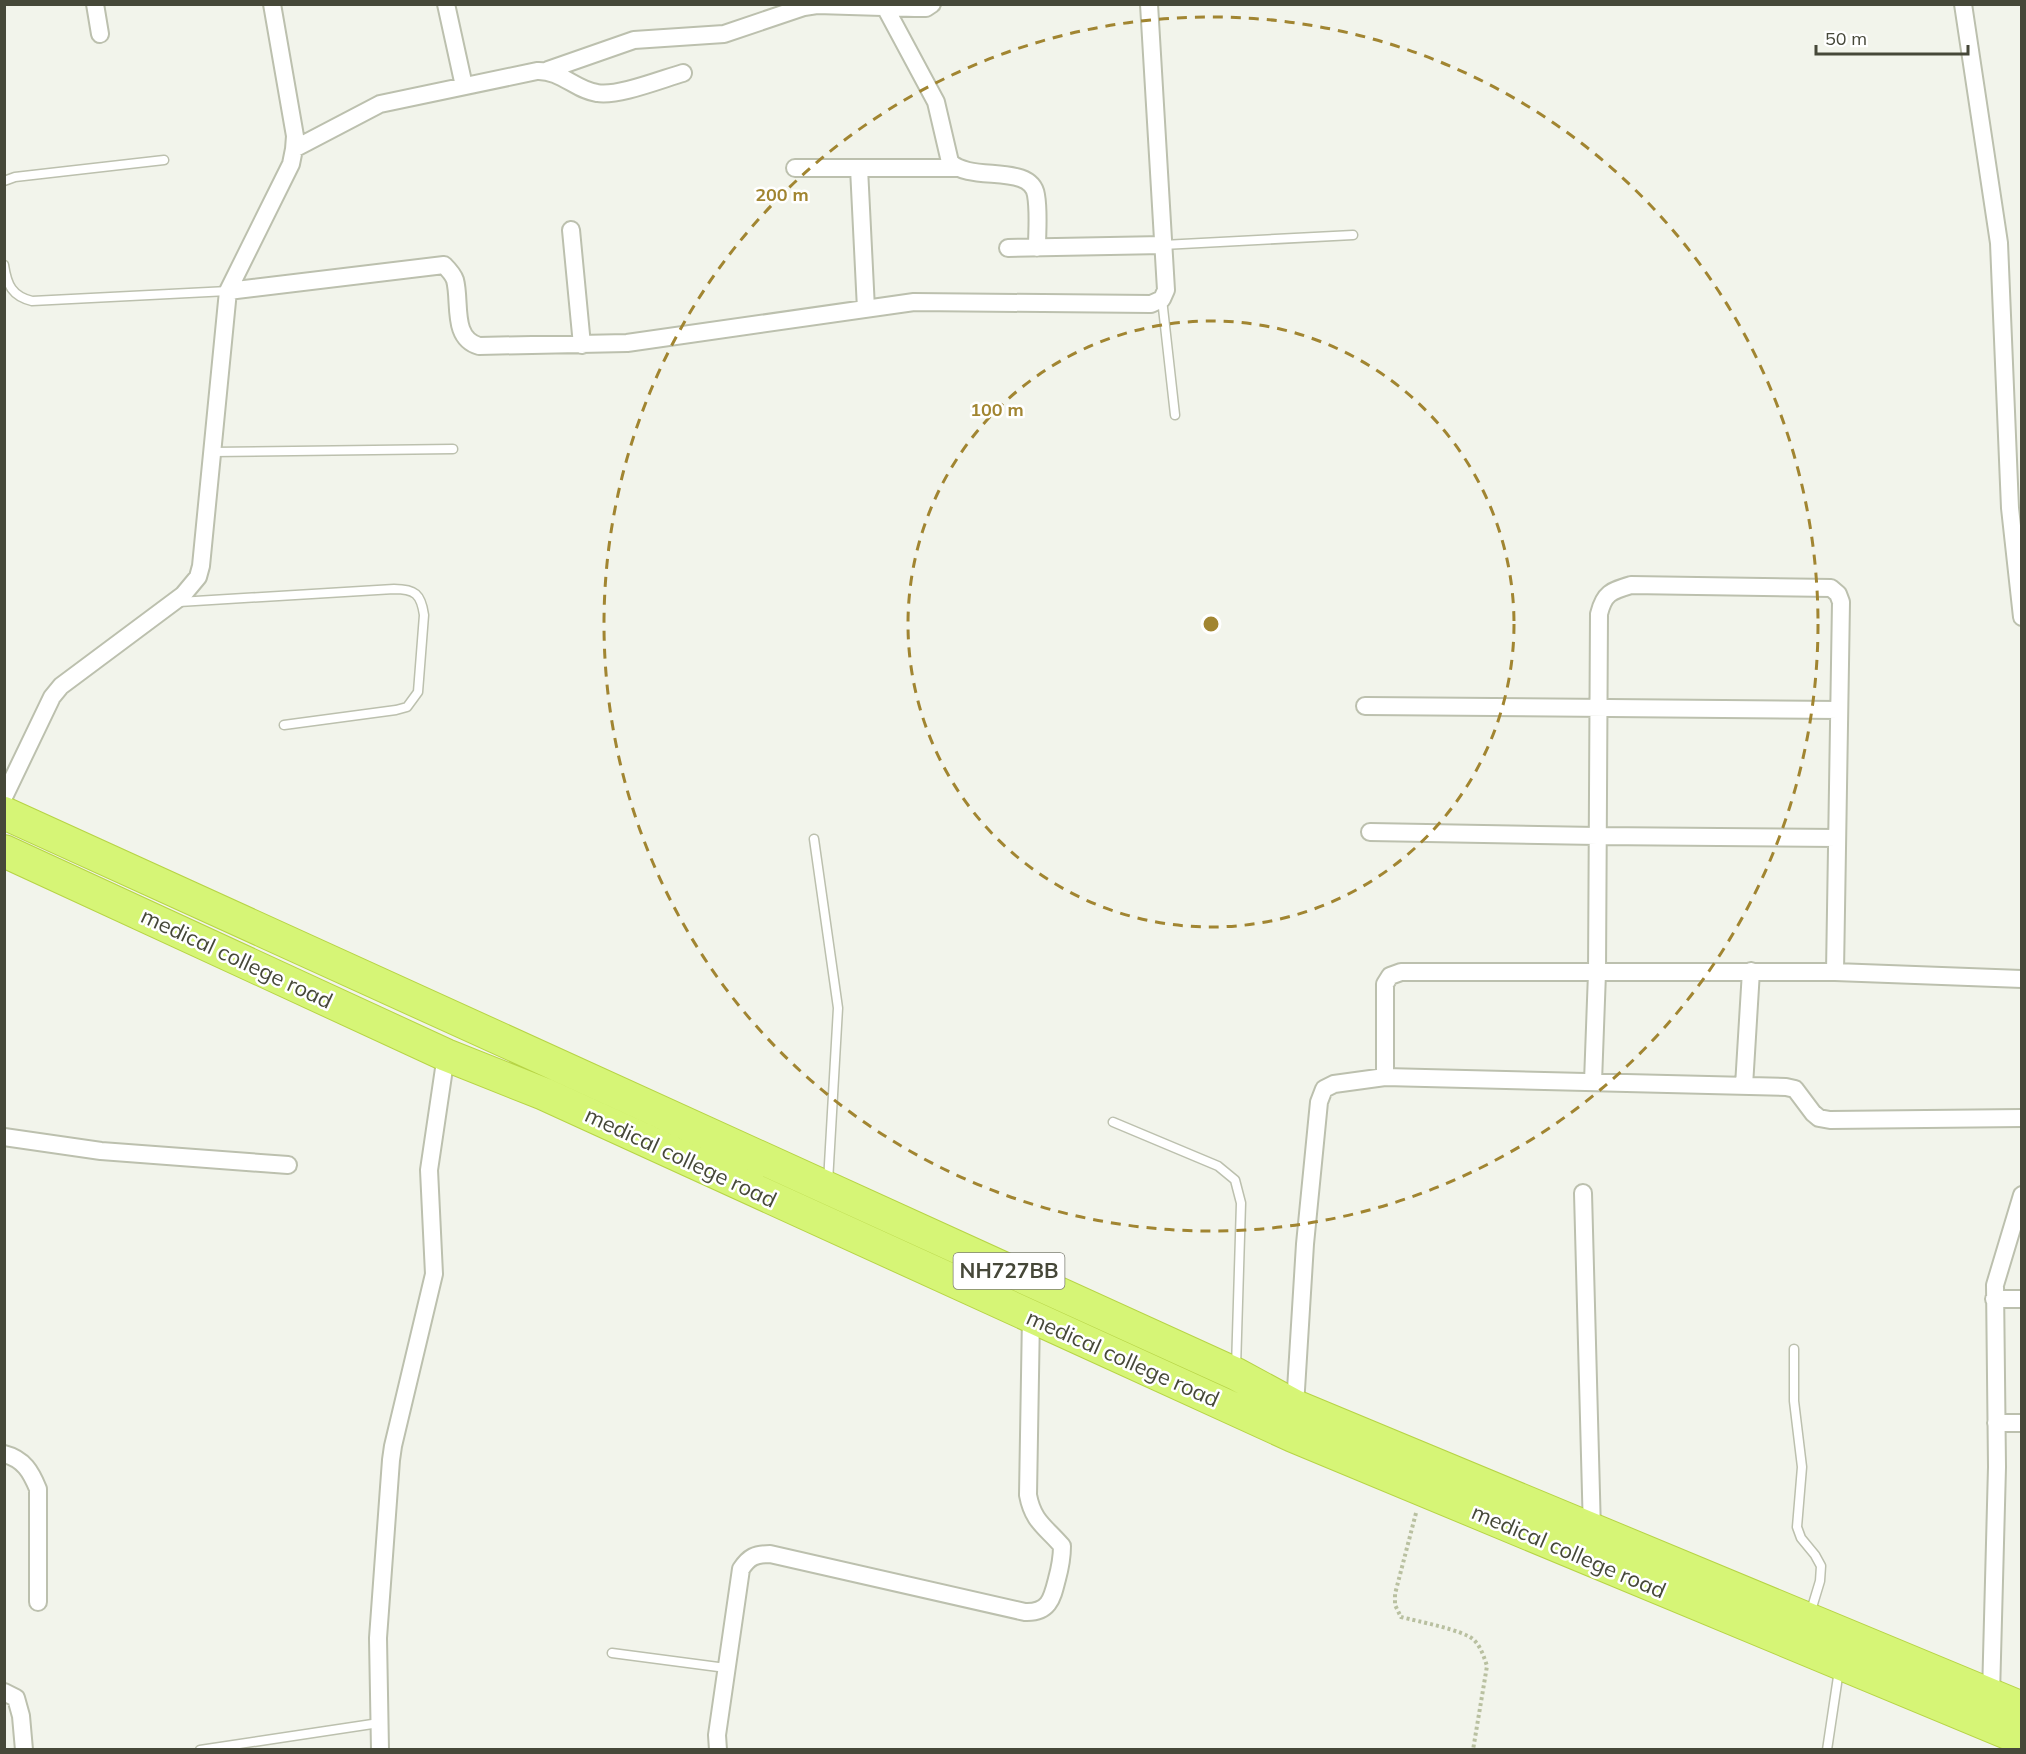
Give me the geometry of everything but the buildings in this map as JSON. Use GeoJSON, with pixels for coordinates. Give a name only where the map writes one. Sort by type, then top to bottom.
{"type":"FeatureCollection","features":[{"type":"Feature","properties":{"kind":"highway","name":"NH727BB"},"geometry":{"type":"LineString","coordinates":[[4,813],[1236,1374],[1295,1406],[1346,1443],[1592,1531],[2022,1708]]}},
{"type":"Feature","properties":{"kind":"highway","name":"medical college road"},"geometry":{"type":"LineString","coordinates":[[4,851],[446,1054],[544,1094],[1283,1431],[1346,1443],[1423,1490],[2022,1739]]}},
{"type":"Feature","properties":{"kind":"street"},"geometry":{"type":"LineString","coordinates":[[95,4],[100,34]]}},
{"type":"Feature","properties":{"kind":"street"},"geometry":{"type":"LineString","coordinates":[[4,797],[52,697],[61,686],[192,587],[201,566],[228,291],[291,164],[294,149],[295,136],[273,4]]}},
{"type":"Feature","properties":{"kind":"street"},"geometry":{"type":"LineString","coordinates":[[446,4],[464,86]]}},
{"type":"Feature","properties":{"kind":"street"},"geometry":{"type":"LineString","coordinates":[[294,149],[380,104],[548,70],[634,40],[724,34],[804,7],[817,5],[926,8],[932,4]]}},
{"type":"Feature","properties":{"kind":"street"},"geometry":{"type":"LineString","coordinates":[[228,291],[444,265],[451,272],[455,281],[463,335],[471,343],[479,346],[627,344],[926,302],[1151,304],[1162,299],[1166,290],[1149,4]]}},
{"type":"Feature","properties":{"kind":"street"},"geometry":{"type":"LineString","coordinates":[[1963,4],[1998,233],[2014,424],[2010,508],[2022,617]]}},
{"type":"Feature","properties":{"kind":"street"},"geometry":{"type":"LineString","coordinates":[[885,7],[936,102],[950,162],[956,168]]}},
{"type":"Feature","properties":{"kind":"street"},"geometry":{"type":"LineString","coordinates":[[548,70],[586,90],[599,94],[612,93],[682,73]]}},
{"type":"Feature","properties":{"kind":"street"},"geometry":{"type":"LineString","coordinates":[[795,168],[956,168],[1021,178],[1034,188],[1036,196],[1037,248]]}},
{"type":"Feature","properties":{"kind":"street"},"geometry":{"type":"LineString","coordinates":[[859,168],[866,309]]}},
{"type":"Feature","properties":{"kind":"street"},"geometry":{"type":"LineString","coordinates":[[571,230],[582,345]]}},
{"type":"Feature","properties":{"kind":"street"},"geometry":{"type":"LineString","coordinates":[[1008,248],[1163,245]]}},
{"type":"Feature","properties":{"kind":"street"},"geometry":{"type":"LineString","coordinates":[[1593,1082],[1599,614],[1602,600],[1612,591],[1631,585],[1831,588],[1838,594],[1841,602],[1835,972]]}},
{"type":"Feature","properties":{"kind":"street"},"geometry":{"type":"LineString","coordinates":[[1365,706],[1839,710]]}},
{"type":"Feature","properties":{"kind":"street"},"geometry":{"type":"LineString","coordinates":[[1370,832],[1837,838]]}},
{"type":"Feature","properties":{"kind":"street"},"geometry":{"type":"LineString","coordinates":[[1744,1086],[1751,971]]}},
{"type":"Feature","properties":{"kind":"street"},"geometry":{"type":"LineString","coordinates":[[1385,1077],[1385,984],[1390,976],[1401,972],[1751,971],[2022,979]]}},
{"type":"Feature","properties":{"kind":"street"},"geometry":{"type":"LineString","coordinates":[[380,1749],[378,1638],[391,1460],[434,1274],[429,1170],[446,1054]]}},
{"type":"Feature","properties":{"kind":"street"},"geometry":{"type":"LineString","coordinates":[[1295,1406],[1305,1244],[1319,1102],[1324,1089],[1334,1084],[1385,1077],[1744,1086],[1795,1089],[1819,1118],[1830,1120],[2022,1118]]}},
{"type":"Feature","properties":{"kind":"street"},"geometry":{"type":"LineString","coordinates":[[4,1137],[101,1151],[288,1165]]}},
{"type":"Feature","properties":{"kind":"street"},"geometry":{"type":"LineString","coordinates":[[1583,1193],[1592,1531]]}},
{"type":"Feature","properties":{"kind":"street"},"geometry":{"type":"LineString","coordinates":[[1990,1695],[1997,1467],[1994,1299],[1995,1285],[2022,1195]]}},
{"type":"Feature","properties":{"kind":"street"},"geometry":{"type":"LineString","coordinates":[[1994,1299],[2022,1299]]}},
{"type":"Feature","properties":{"kind":"street"},"geometry":{"type":"LineString","coordinates":[[718,1749],[717,1735],[741,1569],[748,1559],[757,1554],[770,1554],[1025,1612],[1034,1612],[1044,1608],[1051,1599],[1062,1558],[1062,1546],[1036,1520],[1028,1495],[1031,1316]]}},
{"type":"Feature","properties":{"kind":"street"},"geometry":{"type":"LineString","coordinates":[[1996,1423],[2022,1423]]}},
{"type":"Feature","properties":{"kind":"street"},"geometry":{"type":"LineString","coordinates":[[4,1454],[22,1462],[32,1474],[38,1489],[38,1602]]}},
{"type":"Feature","properties":{"kind":"street"},"geometry":{"type":"LineString","coordinates":[[4,1692],[16,1698],[21,1716],[24,1749]]}},
{"type":"Feature","properties":{"kind":"lane"},"geometry":{"type":"LineString","coordinates":[[4,181],[15,177],[164,160]]}},
{"type":"Feature","properties":{"kind":"lane"},"geometry":{"type":"LineString","coordinates":[[1163,245],[1353,235]]}},
{"type":"Feature","properties":{"kind":"lane"},"geometry":{"type":"LineString","coordinates":[[4,265],[6,277],[12,288],[20,298],[32,302],[228,291]]}},
{"type":"Feature","properties":{"kind":"lane"},"geometry":{"type":"LineString","coordinates":[[1162,299],[1174,415]]}},
{"type":"Feature","properties":{"kind":"lane"},"geometry":{"type":"LineString","coordinates":[[212,452],[453,449]]}},
{"type":"Feature","properties":{"kind":"lane"},"geometry":{"type":"LineString","coordinates":[[174,602],[394,589],[408,589],[417,594],[423,604],[424,615],[418,692],[407,707],[284,725]]}},
{"type":"Feature","properties":{"kind":"lane"},"geometry":{"type":"LineString","coordinates":[[814,839],[838,1008],[828,1188]]}},
{"type":"Feature","properties":{"kind":"lane"},"geometry":{"type":"LineString","coordinates":[[1113,1122],[1218,1166],[1235,1180],[1241,1203],[1236,1374]]}},
{"type":"Feature","properties":{"kind":"lane"},"geometry":{"type":"LineString","coordinates":[[1794,1349],[1794,1401],[1802,1467],[1797,1527],[1801,1538],[1821,1566],[1820,1581],[1809,1620]]}},
{"type":"Feature","properties":{"kind":"lane"},"geometry":{"type":"LineString","coordinates":[[612,1653],[726,1668]]}},
{"type":"Feature","properties":{"kind":"lane"},"geometry":{"type":"LineString","coordinates":[[1827,1749],[1840,1664]]}},
{"type":"Feature","properties":{"kind":"lane"},"geometry":{"type":"LineString","coordinates":[[200,1749],[379,1723]]}},
{"type":"Feature","properties":{"kind":"path"},"geometry":{"type":"LineString","coordinates":[[1423,1490],[1395,1594],[1395,1605],[1401,1617],[1447,1629],[1473,1639],[1483,1653],[1487,1666],[1473,1749]]}}]}
